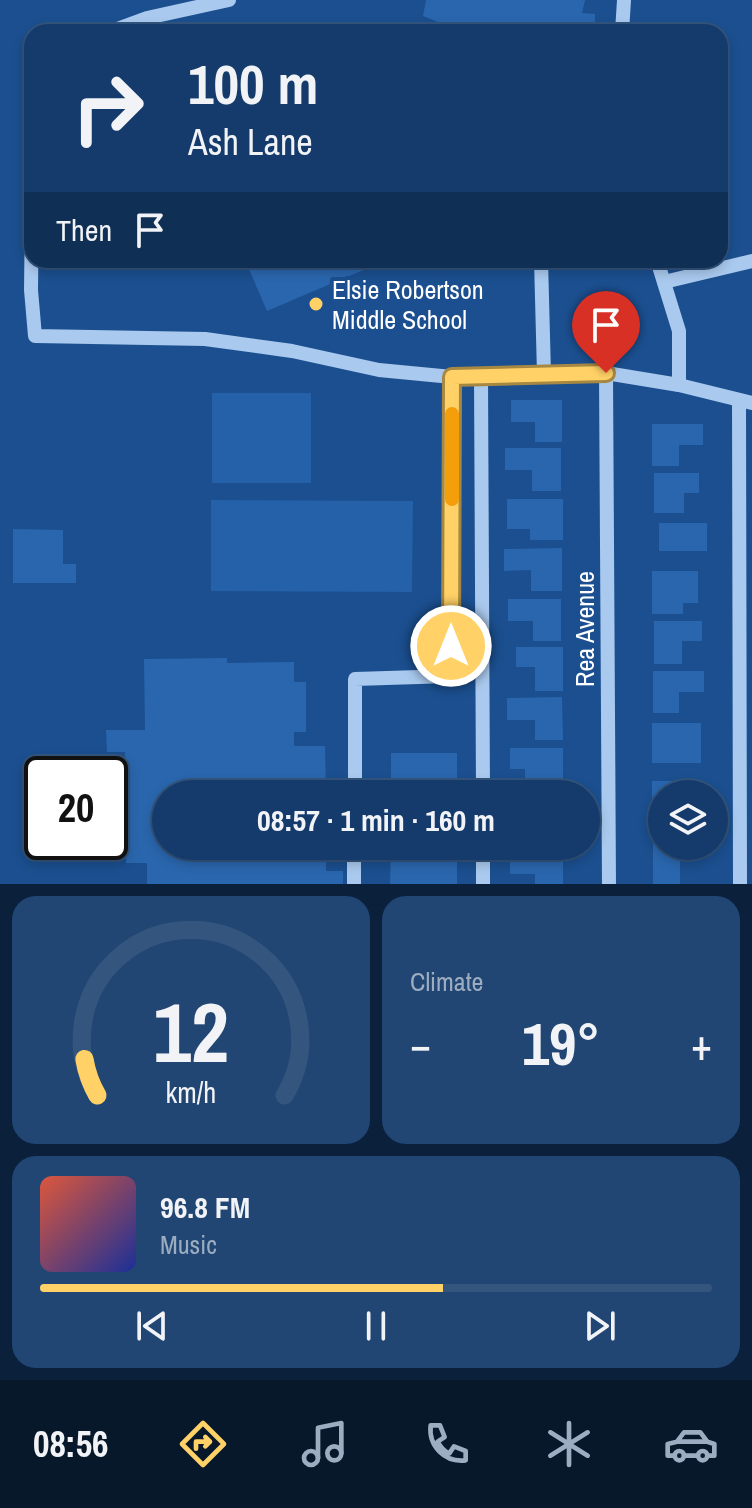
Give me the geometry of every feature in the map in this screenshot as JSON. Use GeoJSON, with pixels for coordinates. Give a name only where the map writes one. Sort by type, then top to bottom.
{"type":"FeatureCollection","features":[{"type":"Feature","properties":{"kind":"street"},"geometry":{"type":"LineString","coordinates":[[131,24],[229,0]]}},
{"type":"Feature","properties":{"kind":"street"},"geometry":{"type":"LineString","coordinates":[[622,24],[624,0]]}},
{"type":"Feature","properties":{"kind":"street"},"geometry":{"type":"LineString","coordinates":[[728,267],[752,261]]}},
{"type":"Feature","properties":{"kind":"street"},"geometry":{"type":"LineString","coordinates":[[31,268],[35,336],[205,339],[292,351],[379,370],[452,377],[606,373],[679,385],[745,401],[740,884]]}},
{"type":"Feature","properties":{"kind":"street"},"geometry":{"type":"LineString","coordinates":[[541,268],[544,374]]}},
{"type":"Feature","properties":{"kind":"street"},"geometry":{"type":"LineString","coordinates":[[660,268],[679,331],[679,385]]}},
{"type":"Feature","properties":{"kind":"street"},"geometry":{"type":"LineString","coordinates":[[664,282],[723,268]]}},
{"type":"Feature","properties":{"kind":"street","name":"Rea Avenue"},"geometry":{"type":"LineString","coordinates":[[606,373],[609,884]]}},
{"type":"Feature","properties":{"kind":"street"},"geometry":{"type":"LineString","coordinates":[[481,376],[483,780]]}},
{"type":"Feature","properties":{"kind":"street"},"geometry":{"type":"LineString","coordinates":[[355,780],[355,679],[451,676],[452,377]]}},
{"type":"Feature","properties":{"kind":"street"},"geometry":{"type":"LineString","coordinates":[[354,860],[354,884]]}},
{"type":"Feature","properties":{"kind":"street"},"geometry":{"type":"LineString","coordinates":[[483,860],[483,884]]}},
{"type":"Feature","properties":{"kind":"shaded area"},"geometry":{"type":"Polygon","coordinates":[[[212,393],[311,393],[311,483],[212,483],[212,393]]]}},
{"type":"Feature","properties":{"kind":"shaded area"},"geometry":{"type":"Polygon","coordinates":[[[211,500],[413,501],[412,592],[211,591],[211,500]]]}},
{"type":"Feature","properties":{"kind":"building"},"geometry":{"type":"Polygon","coordinates":[[[426,0],[585,0],[582,13],[595,14],[595,24],[443,24],[423,16],[426,0]]]}},
{"type":"Feature","properties":{"kind":"building"},"geometry":{"type":"Polygon","coordinates":[[[248,268],[368,268],[267,311],[248,268]]]}},
{"type":"Feature","properties":{"kind":"building"},"geometry":{"type":"Polygon","coordinates":[[[511,400],[562,400],[562,442],[535,442],[535,422],[511,422],[511,400]]]}},
{"type":"Feature","properties":{"kind":"building"},"geometry":{"type":"Polygon","coordinates":[[[652,424],[703,424],[703,445],[679,445],[679,466],[652,466],[652,424]]]}},
{"type":"Feature","properties":{"kind":"building"},"geometry":{"type":"Polygon","coordinates":[[[505,448],[561,448],[561,491],[532,491],[532,470],[505,470],[505,448]]]}},
{"type":"Feature","properties":{"kind":"building"},"geometry":{"type":"Polygon","coordinates":[[[654,473],[699,473],[699,493],[684,493],[684,513],[654,513],[654,473]]]}},
{"type":"Feature","properties":{"kind":"building"},"geometry":{"type":"Polygon","coordinates":[[[507,499],[563,499],[563,540],[530,540],[530,529],[507,529],[507,499]]]}},
{"type":"Feature","properties":{"kind":"building"},"geometry":{"type":"Polygon","coordinates":[[[659,523],[707,523],[707,551],[659,551],[659,523]]]}},
{"type":"Feature","properties":{"kind":"building"},"geometry":{"type":"Polygon","coordinates":[[[13,529],[63,530],[63,564],[76,564],[76,583],[13,583],[13,529]]]}},
{"type":"Feature","properties":{"kind":"building"},"geometry":{"type":"Polygon","coordinates":[[[562,548],[562,591],[531,591],[531,570],[504,571],[504,549],[562,548]]]}},
{"type":"Feature","properties":{"kind":"building"},"geometry":{"type":"Polygon","coordinates":[[[652,571],[698,571],[698,603],[683,603],[683,614],[652,614],[652,571]]]}},
{"type":"Feature","properties":{"kind":"building"},"geometry":{"type":"Polygon","coordinates":[[[508,599],[561,599],[561,641],[533,641],[533,621],[508,621],[508,599]]]}},
{"type":"Feature","properties":{"kind":"building"},"geometry":{"type":"Polygon","coordinates":[[[654,621],[702,621],[702,641],[682,641],[682,664],[654,664],[654,621]]]}},
{"type":"Feature","properties":{"kind":"building"},"geometry":{"type":"Polygon","coordinates":[[[516,647],[563,647],[563,691],[535,691],[535,667],[516,667],[516,647]]]}},
{"type":"Feature","properties":{"kind":"building"},"geometry":{"type":"Polygon","coordinates":[[[227,658],[227,663],[294,662],[294,682],[306,682],[306,732],[294,732],[294,746],[325,746],[326,780],[152,780],[152,860],[326,860],[326,871],[343,871],[343,884],[147,884],[147,863],[126,863],[128,756],[125,752],[107,752],[106,730],[145,730],[144,659],[227,658]]]}},
{"type":"Feature","properties":{"kind":"building"},"geometry":{"type":"Polygon","coordinates":[[[653,671],[704,671],[704,692],[679,692],[679,713],[653,713],[653,671]]]}},
{"type":"Feature","properties":{"kind":"building"},"geometry":{"type":"Polygon","coordinates":[[[562,697],[563,740],[535,740],[535,720],[507,720],[507,698],[562,697]]]}},
{"type":"Feature","properties":{"kind":"building"},"geometry":{"type":"Polygon","coordinates":[[[652,723],[701,723],[701,763],[652,763],[652,723]]]}},
{"type":"Feature","properties":{"kind":"building"},"geometry":{"type":"Polygon","coordinates":[[[510,748],[563,748],[563,780],[525,780],[525,769],[510,769],[510,748]]]}},
{"type":"Feature","properties":{"kind":"building"},"geometry":{"type":"Polygon","coordinates":[[[391,753],[457,753],[457,780],[391,780],[391,753]]]}},
{"type":"Feature","properties":{"kind":"building"},"geometry":{"type":"Polygon","coordinates":[[[391,860],[457,860],[457,884],[390,884],[391,860]]]}},
{"type":"Feature","properties":{"kind":"building"},"geometry":{"type":"Polygon","coordinates":[[[510,860],[563,860],[563,884],[535,884],[535,874],[510,874],[510,860]]]}},
{"type":"Feature","properties":{"kind":"building"},"geometry":{"type":"Polygon","coordinates":[[[653,860],[680,860],[680,884],[653,884],[653,860]]]}},
{"type":"Feature","properties":{"kind":"slow traffic"},"geometry":{"type":"LineString","coordinates":[[452,414],[452,499]]}},
{"type":"Feature","properties":{"kind":"place","name":"Elsie Robertson Middle School"},"geometry":{"type":"Point","coordinates":[316,304]}},
{"type":"Feature","properties":{"kind":"route"},"geometry":{"type":"LineString","coordinates":[[451,646],[452,377],[606,373]]}}]}
